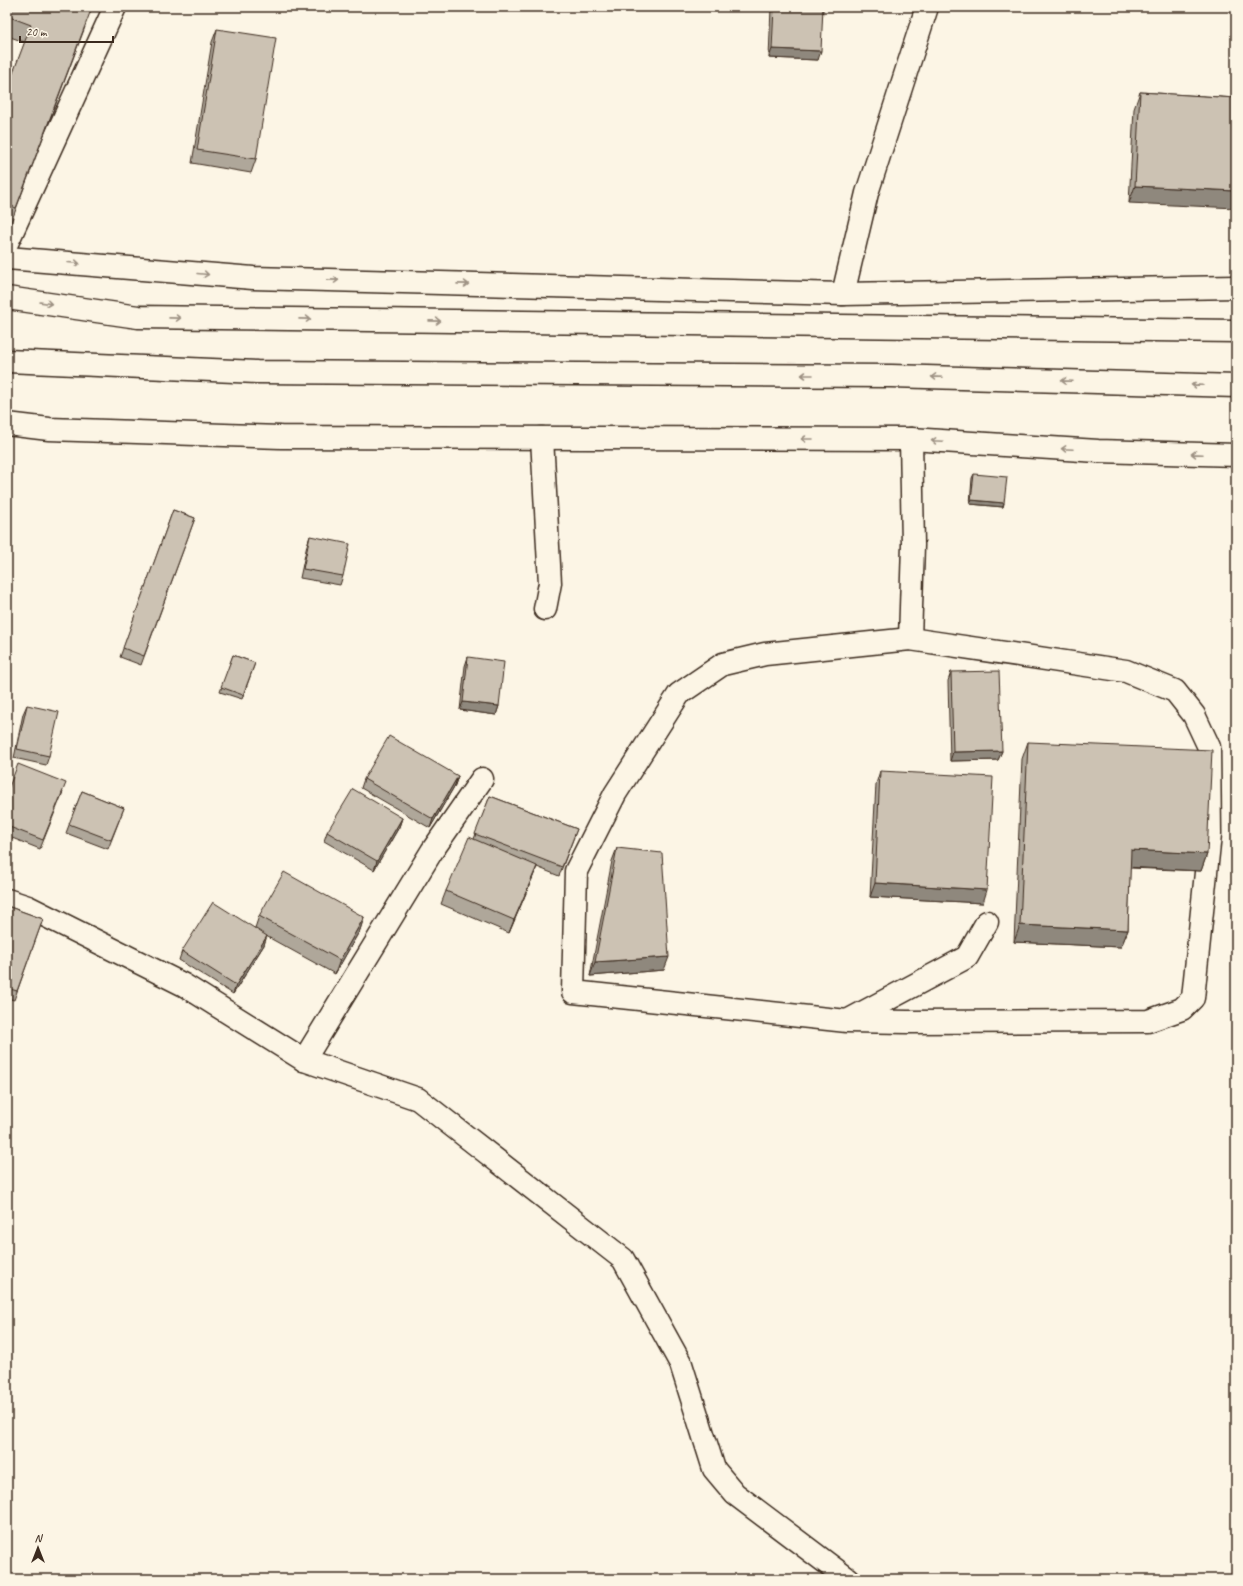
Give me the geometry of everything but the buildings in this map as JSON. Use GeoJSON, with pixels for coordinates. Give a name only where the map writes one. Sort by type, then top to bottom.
{"type":"FeatureCollection","features":[{"type":"Feature","properties":{"kind":"main road"},"geometry":{"type":"LineString","coordinates":[[7,244],[115,7]]}},
{"type":"Feature","properties":{"kind":"main road"},"geometry":{"type":"LineString","coordinates":[[843,294],[867,193],[927,7]]}},
{"type":"Feature","properties":{"kind":"main road"},"geometry":{"type":"LineString","coordinates":[[7,258],[253,278],[843,294],[1236,287]]}},
{"type":"Feature","properties":{"kind":"main road"},"geometry":{"type":"LineString","coordinates":[[7,298],[138,317],[1236,331]]}},
{"type":"Feature","properties":{"kind":"main road"},"geometry":{"type":"LineString","coordinates":[[7,361],[257,372],[892,376],[1236,386]]}},
{"type":"Feature","properties":{"kind":"main road"},"geometry":{"type":"LineString","coordinates":[[7,424],[49,429],[282,437],[911,439],[1098,450],[1236,455]]}},
{"type":"Feature","properties":{"kind":"main road"},"geometry":{"type":"LineString","coordinates":[[542,438],[550,583],[545,609]]}},
{"type":"Feature","properties":{"kind":"main road"},"geometry":{"type":"LineString","coordinates":[[910,639],[913,545],[911,439]]}},
{"type":"Feature","properties":{"kind":"main road"},"geometry":{"type":"LineString","coordinates":[[910,639],[1126,671],[1175,690],[1194,715],[1209,747],[1210,834],[1193,998],[1182,1009],[1148,1021],[908,1022],[847,1021],[573,992],[576,871],[614,794],[679,694],[724,664],[765,654],[910,639]]}},
{"type":"Feature","properties":{"kind":"main road"},"geometry":{"type":"LineString","coordinates":[[304,1060],[432,851],[482,779]]}},
{"type":"Feature","properties":{"kind":"main road"},"geometry":{"type":"LineString","coordinates":[[7,900],[28,907],[184,985],[304,1060],[418,1099],[623,1259],[681,1364],[714,1469],[735,1494],[848,1579]]}},
{"type":"Feature","properties":{"kind":"main road"},"geometry":{"type":"LineString","coordinates":[[847,1021],[967,957],[987,922]]}}]}
